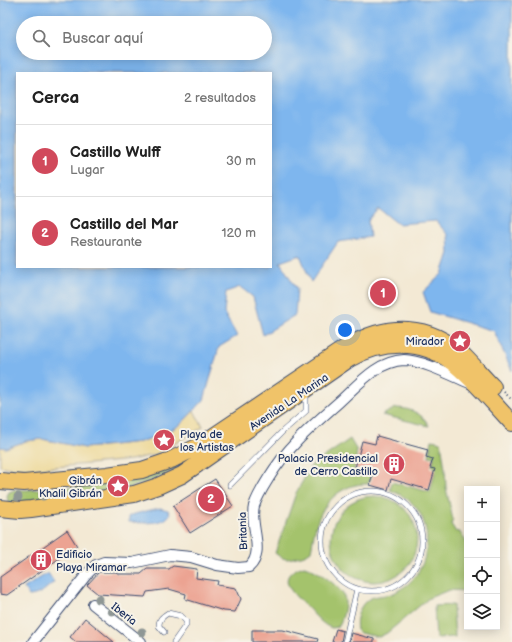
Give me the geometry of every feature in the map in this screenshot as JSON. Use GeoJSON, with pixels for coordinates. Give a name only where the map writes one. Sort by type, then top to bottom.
{"type":"FeatureCollection","features":[{"type":"Feature","properties":{"kind":"main road","name":"Avenida La Marina"},"geometry":{"type":"LineString","coordinates":[[3,482],[24,483],[107,475],[142,470],[171,460],[199,446],[348,346],[364,337],[385,331],[417,331],[431,335],[448,344],[463,355],[512,407]]}},
{"type":"Feature","properties":{"kind":"main road","name":"Avenida La Marina"},"geometry":{"type":"LineString","coordinates":[[0,508],[20,510],[31,509],[134,494],[158,486],[182,475],[360,353],[394,344],[407,344],[419,347],[442,356],[453,363],[512,423]]}},
{"type":"Feature","properties":{"kind":"main road"},"geometry":{"type":"LineString","coordinates":[[0,498],[3,482]]}},
{"type":"Feature","properties":{"kind":"street","name":"Britania"},"geometry":{"type":"LineString","coordinates":[[33,642],[87,574],[96,565],[104,562],[132,563],[170,555],[191,557],[217,565],[238,568],[249,566],[256,558],[253,517],[254,507],[273,470],[308,428],[375,370],[390,362],[405,360],[422,364],[477,386]]}},
{"type":"Feature","properties":{"kind":"street","name":"Iberia"},"geometry":{"type":"LineString","coordinates":[[93,604],[141,642]]}},
{"type":"Feature","properties":{"kind":"lane"},"geometry":{"type":"LineString","coordinates":[[230,485],[283,431],[306,411],[306,390]]}},
{"type":"Feature","properties":{"kind":"lane"},"geometry":{"type":"LineString","coordinates":[[373,491],[390,494],[405,503],[416,516],[422,532],[422,549],[417,566],[406,579],[392,588],[375,592],[357,590],[336,576],[328,565],[322,548],[323,531],[329,515],[341,502],[351,496],[373,491]]}},
{"type":"Feature","properties":{"kind":"lane"},"geometry":{"type":"LineString","coordinates":[[345,642],[357,590]]}},
{"type":"Feature","properties":{"kind":"lane"},"geometry":{"type":"LineString","coordinates":[[164,632],[159,626],[159,621],[162,616],[168,613],[181,616],[186,621],[186,625],[174,642]]}},
{"type":"Feature","properties":{"kind":"green space"},"geometry":{"type":"Polygon","coordinates":[[[396,408],[415,412],[426,421],[429,426],[382,415],[396,408]]]}},
{"type":"Feature","properties":{"kind":"green space"},"geometry":{"type":"Polygon","coordinates":[[[350,439],[357,451],[354,470],[371,475],[368,484],[350,487],[342,491],[323,509],[314,532],[311,551],[304,555],[290,559],[281,557],[275,553],[296,493],[311,466],[350,439]]]}},
{"type":"Feature","properties":{"kind":"green space"},"geometry":{"type":"Polygon","coordinates":[[[432,440],[441,442],[446,488],[453,520],[451,524],[456,532],[459,531],[464,538],[464,591],[449,590],[429,598],[387,633],[379,637],[360,633],[356,626],[357,619],[365,602],[368,599],[394,593],[404,587],[417,574],[422,564],[426,552],[427,540],[422,517],[416,507],[407,499],[390,490],[392,482],[430,492],[436,468],[432,466],[434,457],[429,456],[432,440]]]}},
{"type":"Feature","properties":{"kind":"green space"},"geometry":{"type":"Polygon","coordinates":[[[196,456],[170,472],[152,480],[114,491],[94,495],[15,503],[8,502],[7,496],[9,492],[14,490],[91,486],[146,475],[196,456]]]}},
{"type":"Feature","properties":{"kind":"green space"},"geometry":{"type":"Polygon","coordinates":[[[374,496],[391,499],[405,508],[414,522],[417,539],[414,556],[405,570],[391,579],[374,582],[357,579],[343,570],[334,556],[331,539],[334,522],[343,508],[357,499],[374,496]]]}},
{"type":"Feature","properties":{"kind":"green space"},"geometry":{"type":"Polygon","coordinates":[[[304,566],[314,570],[326,578],[342,592],[345,599],[344,612],[338,627],[332,628],[322,622],[288,586],[287,580],[289,575],[294,570],[304,566]]]}},
{"type":"Feature","properties":{"kind":"green space"},"geometry":{"type":"Polygon","coordinates":[[[453,605],[455,637],[436,638],[434,606],[453,605]]]}},
{"type":"Feature","properties":{"kind":"sand","name":"Playa de los Artistas"},"geometry":{"type":"Polygon","coordinates":[[[194,411],[203,427],[157,454],[131,460],[34,469],[0,466],[0,447],[6,448],[26,441],[42,439],[85,448],[140,442],[163,434],[180,425],[194,411]]]}},
{"type":"Feature","properties":{"kind":"water"},"geometry":{"type":"Polygon","coordinates":[[[0,0],[512,0],[512,371],[494,331],[430,312],[423,292],[442,274],[449,253],[448,235],[436,221],[398,224],[378,208],[368,220],[370,237],[338,242],[311,282],[300,255],[280,262],[297,289],[295,315],[263,335],[253,297],[240,287],[226,292],[224,313],[237,336],[219,347],[204,400],[180,425],[163,434],[140,442],[85,448],[42,439],[26,441],[6,448],[0,447],[0,0]]]}},
{"type":"Feature","properties":{"kind":"water"},"geometry":{"type":"Polygon","coordinates":[[[160,508],[168,510],[170,514],[167,518],[158,522],[129,522],[129,516],[160,508]]]}},
{"type":"Feature","properties":{"kind":"water"},"geometry":{"type":"Polygon","coordinates":[[[48,573],[54,582],[40,593],[29,596],[24,588],[48,573]]]}},
{"type":"Feature","properties":{"kind":"building","name":"Palacio Presidencial de Cerro Castillo"},"geometry":{"type":"Polygon","coordinates":[[[377,436],[428,450],[426,457],[433,459],[430,468],[435,469],[429,490],[391,479],[388,490],[370,485],[373,473],[355,468],[362,441],[375,444],[377,436]]]}},
{"type":"Feature","properties":{"kind":"building"},"geometry":{"type":"Polygon","coordinates":[[[215,479],[233,506],[190,533],[173,506],[215,479]]]}},
{"type":"Feature","properties":{"kind":"building","name":"Edificio Playa Miramar"},"geometry":{"type":"Polygon","coordinates":[[[67,530],[77,546],[7,595],[0,594],[0,577],[67,530]]]}},
{"type":"Feature","properties":{"kind":"building"},"geometry":{"type":"Polygon","coordinates":[[[173,566],[197,569],[196,578],[218,581],[217,585],[236,588],[241,599],[235,612],[224,611],[185,599],[186,594],[169,589],[147,592],[145,597],[98,594],[87,585],[99,572],[141,574],[147,569],[169,569],[173,566]]]}},
{"type":"Feature","properties":{"kind":"building"},"geometry":{"type":"Polygon","coordinates":[[[85,618],[114,642],[76,642],[70,637],[85,618]]]}},
{"type":"Feature","properties":{"kind":"building"},"geometry":{"type":"Polygon","coordinates":[[[336,629],[343,631],[341,642],[332,642],[336,629]]]}},
{"type":"Feature","properties":{"kind":"building"},"geometry":{"type":"Polygon","coordinates":[[[252,630],[283,630],[318,639],[317,642],[252,642],[252,630]]]}},
{"type":"Feature","properties":{"kind":"building"},"geometry":{"type":"Polygon","coordinates":[[[351,633],[374,639],[374,642],[349,642],[351,633]]]}},
{"type":"Feature","properties":{"kind":"place","name":"Castillo Wulff"},"geometry":{"type":"Point","coordinates":[383,293]}},
{"type":"Feature","properties":{"kind":"place","name":"Mirador"},"geometry":{"type":"Point","coordinates":[460,341]}},
{"type":"Feature","properties":{"kind":"place","name":"Playa de los Artistas"},"geometry":{"type":"Point","coordinates":[164,440]}},
{"type":"Feature","properties":{"kind":"place","name":"Palacio Presidencial de Cerro Castillo"},"geometry":{"type":"Point","coordinates":[394,464]}},
{"type":"Feature","properties":{"kind":"place","name":"Gibrán Khalil Gibrán"},"geometry":{"type":"Point","coordinates":[118,486]}},
{"type":"Feature","properties":{"kind":"place","name":"Castillo del Mar"},"geometry":{"type":"Point","coordinates":[211,499]}},
{"type":"Feature","properties":{"kind":"place","name":"Edificio Playa Miramar"},"geometry":{"type":"Point","coordinates":[41,560]}}]}
